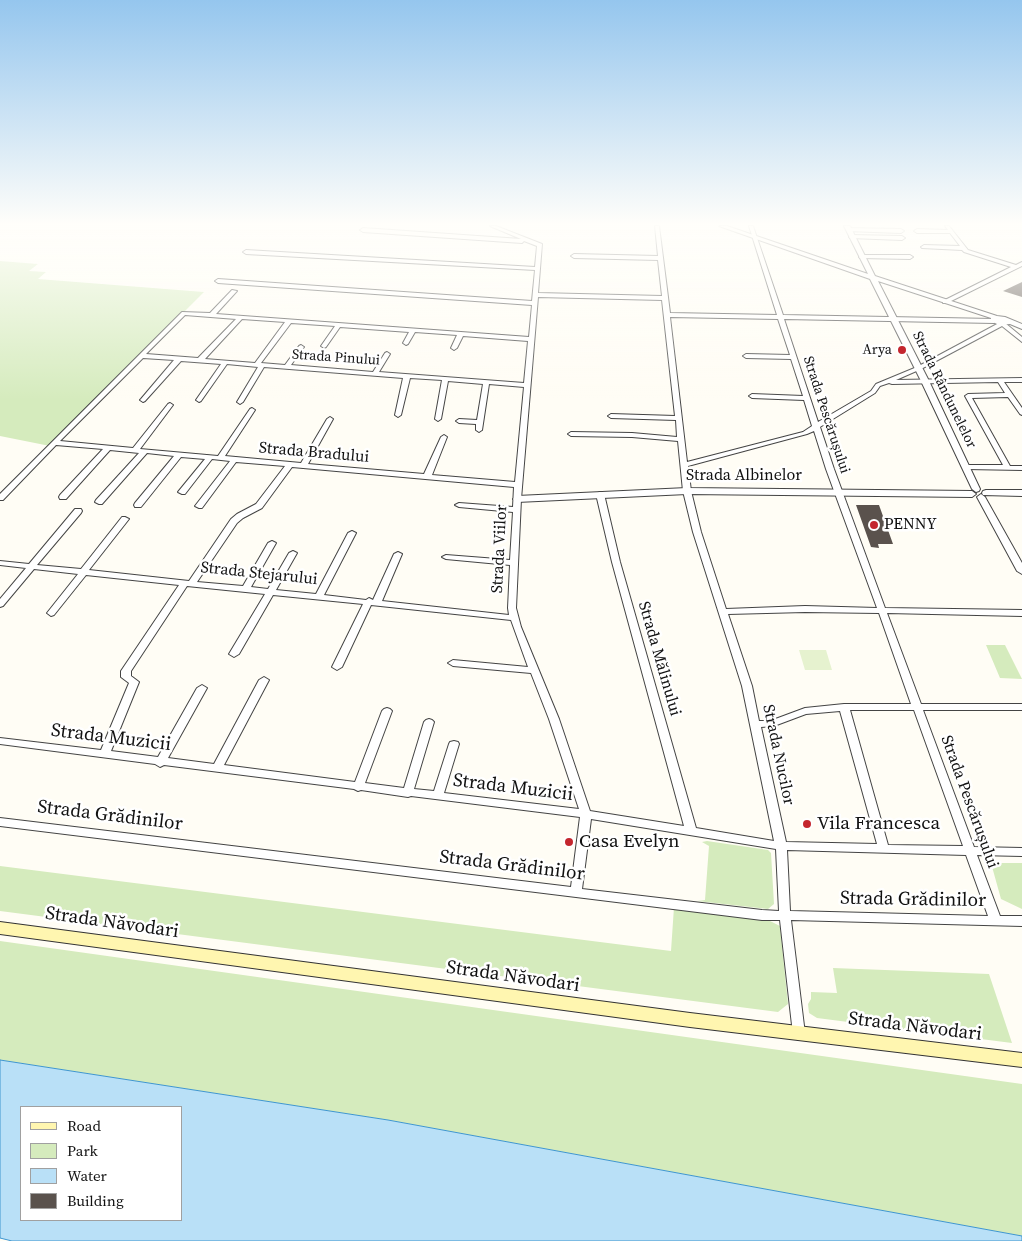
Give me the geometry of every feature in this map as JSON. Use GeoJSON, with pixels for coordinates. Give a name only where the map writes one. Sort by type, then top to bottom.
{"type":"FeatureCollection","features":[{"type":"Feature","properties":{"kind":"main road","name":"Strada Năvodari"},"geometry":{"type":"LineString","coordinates":[[0,928],[799,1034],[1022,1060]]}},
{"type":"Feature","properties":{"kind":"street"},"geometry":{"type":"LineString","coordinates":[[260,284],[534,303]]}},
{"type":"Feature","properties":{"kind":"street","name":"Strada Viilor"},"geometry":{"type":"LineString","coordinates":[[536,284],[516,510],[512,608],[586,814],[576,892]]}},
{"type":"Feature","properties":{"kind":"street","name":"Strada Nucilor"},"geometry":{"type":"LineString","coordinates":[[663,284],[677,418],[687,491],[696,532],[747,686],[781,846],[786,917],[799,1034]]}},
{"type":"Feature","properties":{"kind":"street","name":"Strada Pescărușului"},"geometry":{"type":"LineString","coordinates":[[770,284],[837,492],[918,706],[996,921]]}},
{"type":"Feature","properties":{"kind":"street","name":"Strada Rândunelelor"},"geometry":{"type":"LineString","coordinates":[[876,284],[979,493],[1022,571]]}},
{"type":"Feature","properties":{"kind":"street"},"geometry":{"type":"LineString","coordinates":[[892,284],[1022,328]]}},
{"type":"Feature","properties":{"kind":"street"},"geometry":{"type":"LineString","coordinates":[[945,302],[982,284]]}},
{"type":"Feature","properties":{"kind":"street"},"geometry":{"type":"LineString","coordinates":[[878,288],[895,285]]}},
{"type":"Feature","properties":{"kind":"street"},"geometry":{"type":"LineString","coordinates":[[212,315],[234,291]]}},
{"type":"Feature","properties":{"kind":"street"},"geometry":{"type":"LineString","coordinates":[[535,295],[664,298]]}},
{"type":"Feature","properties":{"kind":"street"},"geometry":{"type":"LineString","coordinates":[[0,498],[184,313],[530,339]]}},
{"type":"Feature","properties":{"kind":"street"},"geometry":{"type":"LineString","coordinates":[[666,315],[1000,322],[1022,340]]}},
{"type":"Feature","properties":{"kind":"street"},"geometry":{"type":"LineString","coordinates":[[200,360],[241,317]]}},
{"type":"Feature","properties":{"kind":"street"},"geometry":{"type":"LineString","coordinates":[[240,402],[259,365],[289,321]]}},
{"type":"Feature","properties":{"kind":"street"},"geometry":{"type":"LineString","coordinates":[[684,465],[800,435],[873,392],[878,385],[918,368],[1000,322]]}},
{"type":"Feature","properties":{"kind":"street"},"geometry":{"type":"LineString","coordinates":[[324,346],[339,324]]}},
{"type":"Feature","properties":{"kind":"street"},"geometry":{"type":"LineString","coordinates":[[406,343],[413,330]]}},
{"type":"Feature","properties":{"kind":"street"},"geometry":{"type":"LineString","coordinates":[[454,348],[461,333]]}},
{"type":"Feature","properties":{"kind":"street"},"geometry":{"type":"LineString","coordinates":[[287,367],[301,347]]}},
{"type":"Feature","properties":{"kind":"street"},"geometry":{"type":"LineString","coordinates":[[375,374],[387,354]]}},
{"type":"Feature","properties":{"kind":"street","name":"Strada Pinului"},"geometry":{"type":"LineString","coordinates":[[142,356],[527,385]]}},
{"type":"Feature","properties":{"kind":"street"},"geometry":{"type":"LineString","coordinates":[[746,356],[792,357]]}},
{"type":"Feature","properties":{"kind":"street"},"geometry":{"type":"LineString","coordinates":[[144,400],[179,359]]}},
{"type":"Feature","properties":{"kind":"street"},"geometry":{"type":"LineString","coordinates":[[199,400],[225,362]]}},
{"type":"Feature","properties":{"kind":"street"},"geometry":{"type":"LineString","coordinates":[[398,415],[407,376]]}},
{"type":"Feature","properties":{"kind":"street"},"geometry":{"type":"LineString","coordinates":[[438,419],[445,379]]}},
{"type":"Feature","properties":{"kind":"street"},"geometry":{"type":"LineString","coordinates":[[888,382],[1022,380]]}},
{"type":"Feature","properties":{"kind":"street"},"geometry":{"type":"LineString","coordinates":[[1000,381],[1021,411]]}},
{"type":"Feature","properties":{"kind":"street"},"geometry":{"type":"LineString","coordinates":[[478,430],[486,382]]}},
{"type":"Feature","properties":{"kind":"street"},"geometry":{"type":"LineString","coordinates":[[1008,468],[968,396],[1010,395]]}},
{"type":"Feature","properties":{"kind":"street"},"geometry":{"type":"LineString","coordinates":[[752,396],[806,398]]}},
{"type":"Feature","properties":{"kind":"street"},"geometry":{"type":"LineString","coordinates":[[134,450],[170,405]]}},
{"type":"Feature","properties":{"kind":"street"},"geometry":{"type":"LineString","coordinates":[[220,458],[252,410]]}},
{"type":"Feature","properties":{"kind":"street"},"geometry":{"type":"LineString","coordinates":[[611,416],[677,418]]}},
{"type":"Feature","properties":{"kind":"street"},"geometry":{"type":"LineString","coordinates":[[303,466],[330,419]]}},
{"type":"Feature","properties":{"kind":"street"},"geometry":{"type":"LineString","coordinates":[[459,421],[480,422]]}},
{"type":"Feature","properties":{"kind":"street"},"geometry":{"type":"LineString","coordinates":[[571,434],[680,438]]}},
{"type":"Feature","properties":{"kind":"street"},"geometry":{"type":"LineString","coordinates":[[427,477],[444,437]]}},
{"type":"Feature","properties":{"kind":"street","name":"Strada Bradului"},"geometry":{"type":"LineString","coordinates":[[55,443],[518,485]]}},
{"type":"Feature","properties":{"kind":"street"},"geometry":{"type":"LineString","coordinates":[[64,497],[108,448]]}},
{"type":"Feature","properties":{"kind":"street"},"geometry":{"type":"LineString","coordinates":[[99,502],[144,452]]}},
{"type":"Feature","properties":{"kind":"street"},"geometry":{"type":"LineString","coordinates":[[138,505],[179,455]]}},
{"type":"Feature","properties":{"kind":"street"},"geometry":{"type":"LineString","coordinates":[[182,492],[210,457]]}},
{"type":"Feature","properties":{"kind":"street"},"geometry":{"type":"LineString","coordinates":[[200,506],[234,460]]}},
{"type":"Feature","properties":{"kind":"street"},"geometry":{"type":"LineString","coordinates":[[104,755],[134,682],[126,677],[126,671],[234,521],[259,506],[289,465]]}},
{"type":"Feature","properties":{"kind":"street"},"geometry":{"type":"LineString","coordinates":[[966,467],[1022,468]]}},
{"type":"Feature","properties":{"kind":"street","name":"Strada Albinelor"},"geometry":{"type":"LineString","coordinates":[[517,499],[687,491],[1022,493]]}},
{"type":"Feature","properties":{"kind":"street","name":"Strada Mălinului"},"geometry":{"type":"LineString","coordinates":[[600,494],[616,562],[691,831]]}},
{"type":"Feature","properties":{"kind":"street"},"geometry":{"type":"LineString","coordinates":[[459,505],[516,510]]}},
{"type":"Feature","properties":{"kind":"street"},"geometry":{"type":"LineString","coordinates":[[0,604],[78,511]]}},
{"type":"Feature","properties":{"kind":"street"},"geometry":{"type":"LineString","coordinates":[[51,613],[125,519]]}},
{"type":"Feature","properties":{"kind":"street"},"geometry":{"type":"LineString","coordinates":[[319,596],[352,533]]}},
{"type":"Feature","properties":{"kind":"street"},"geometry":{"type":"LineString","coordinates":[[246,588],[272,544]]}},
{"type":"Feature","properties":{"kind":"street"},"geometry":{"type":"LineString","coordinates":[[234,654],[293,553]]}},
{"type":"Feature","properties":{"kind":"street"},"geometry":{"type":"LineString","coordinates":[[338,667],[398,554]]}},
{"type":"Feature","properties":{"kind":"street"},"geometry":{"type":"LineString","coordinates":[[446,557],[514,563]]}},
{"type":"Feature","properties":{"kind":"street","name":"Strada Stejarului"},"geometry":{"type":"LineString","coordinates":[[0,563],[514,618]]}},
{"type":"Feature","properties":{"kind":"street"},"geometry":{"type":"LineString","coordinates":[[724,612],[805,609],[1022,613]]}},
{"type":"Feature","properties":{"kind":"street"},"geometry":{"type":"LineString","coordinates":[[453,663],[534,670]]}},
{"type":"Feature","properties":{"kind":"street"},"geometry":{"type":"LineString","coordinates":[[217,770],[264,680]]}},
{"type":"Feature","properties":{"kind":"street"},"geometry":{"type":"LineString","coordinates":[[160,762],[202,688]]}},
{"type":"Feature","properties":{"kind":"street"},"geometry":{"type":"LineString","coordinates":[[755,724],[771,724],[805,711],[844,707],[1022,707]]}},
{"type":"Feature","properties":{"kind":"street"},"geometry":{"type":"LineString","coordinates":[[844,707],[884,849]]}},
{"type":"Feature","properties":{"kind":"street"},"geometry":{"type":"LineString","coordinates":[[358,787],[387,712]]}},
{"type":"Feature","properties":{"kind":"street"},"geometry":{"type":"LineString","coordinates":[[408,793],[429,722]]}},
{"type":"Feature","properties":{"kind":"street","name":"Strada Muzicii"},"geometry":{"type":"LineString","coordinates":[[0,741],[217,770],[586,814],[781,846],[1022,852]]}},
{"type":"Feature","properties":{"kind":"street"},"geometry":{"type":"LineString","coordinates":[[438,796],[454,744]]}},
{"type":"Feature","properties":{"kind":"street","name":"Strada Grădinilor"},"geometry":{"type":"LineString","coordinates":[[0,822],[786,917],[1022,921]]}},
{"type":"Feature","properties":{"kind":"green space"},"geometry":{"type":"Polygon","coordinates":[[[0,284],[101,284],[204,292],[50,446],[0,436],[0,284]]]}},
{"type":"Feature","properties":{"kind":"green space"},"geometry":{"type":"Polygon","coordinates":[[[986,645],[1005,645],[1022,679],[1000,678],[986,645]]]}},
{"type":"Feature","properties":{"kind":"green space"},"geometry":{"type":"Polygon","coordinates":[[[799,650],[826,650],[832,670],[805,670],[799,650]]]}},
{"type":"Feature","properties":{"kind":"green space"},"geometry":{"type":"Polygon","coordinates":[[[707,841],[768,850],[771,853],[774,904],[768,909],[697,901],[705,900],[709,846],[702,842],[707,841]]]}},
{"type":"Feature","properties":{"kind":"green space"},"geometry":{"type":"Polygon","coordinates":[[[991,863],[1022,863],[1022,909],[1001,899],[991,863]]]}},
{"type":"Feature","properties":{"kind":"green space"},"geometry":{"type":"Polygon","coordinates":[[[0,866],[671,951],[674,907],[766,919],[780,926],[788,1004],[778,1012],[0,911],[0,866]]]}},
{"type":"Feature","properties":{"kind":"green space"},"geometry":{"type":"Polygon","coordinates":[[[0,941],[1022,1084],[1022,1236],[388,1120],[0,1060],[0,941]]]}},
{"type":"Feature","properties":{"kind":"green space"},"geometry":{"type":"Polygon","coordinates":[[[833,968],[989,974],[1012,1043],[817,1018],[809,1013],[808,1004],[811,999],[811,992],[837,993],[833,968]]]}},
{"type":"Feature","properties":{"kind":"water"},"geometry":{"type":"Polygon","coordinates":[[[0,1060],[388,1120],[1022,1236],[1022,1241],[12,1241],[0,1238],[0,1060]]]}},
{"type":"Feature","properties":{"kind":"building"},"geometry":{"type":"Polygon","coordinates":[[[1018,284],[1022,284],[1022,297],[1003,291],[1018,284]]]}},
{"type":"Feature","properties":{"kind":"building","name":"PENNY"},"geometry":{"type":"Polygon","coordinates":[[[856,505],[879,505],[893,544],[878,544],[879,548],[871,547],[856,505]]]}},
{"type":"Feature","properties":{"kind":"place","name":"Arya"},"geometry":{"type":"Point","coordinates":[902,350]}},
{"type":"Feature","properties":{"kind":"place","name":"PENNY"},"geometry":{"type":"Point","coordinates":[874,525]}},
{"type":"Feature","properties":{"kind":"place","name":"Vila Francesca"},"geometry":{"type":"Point","coordinates":[807,824]}},
{"type":"Feature","properties":{"kind":"place","name":"Casa Evelyn"},"geometry":{"type":"Point","coordinates":[569,842]}}]}
